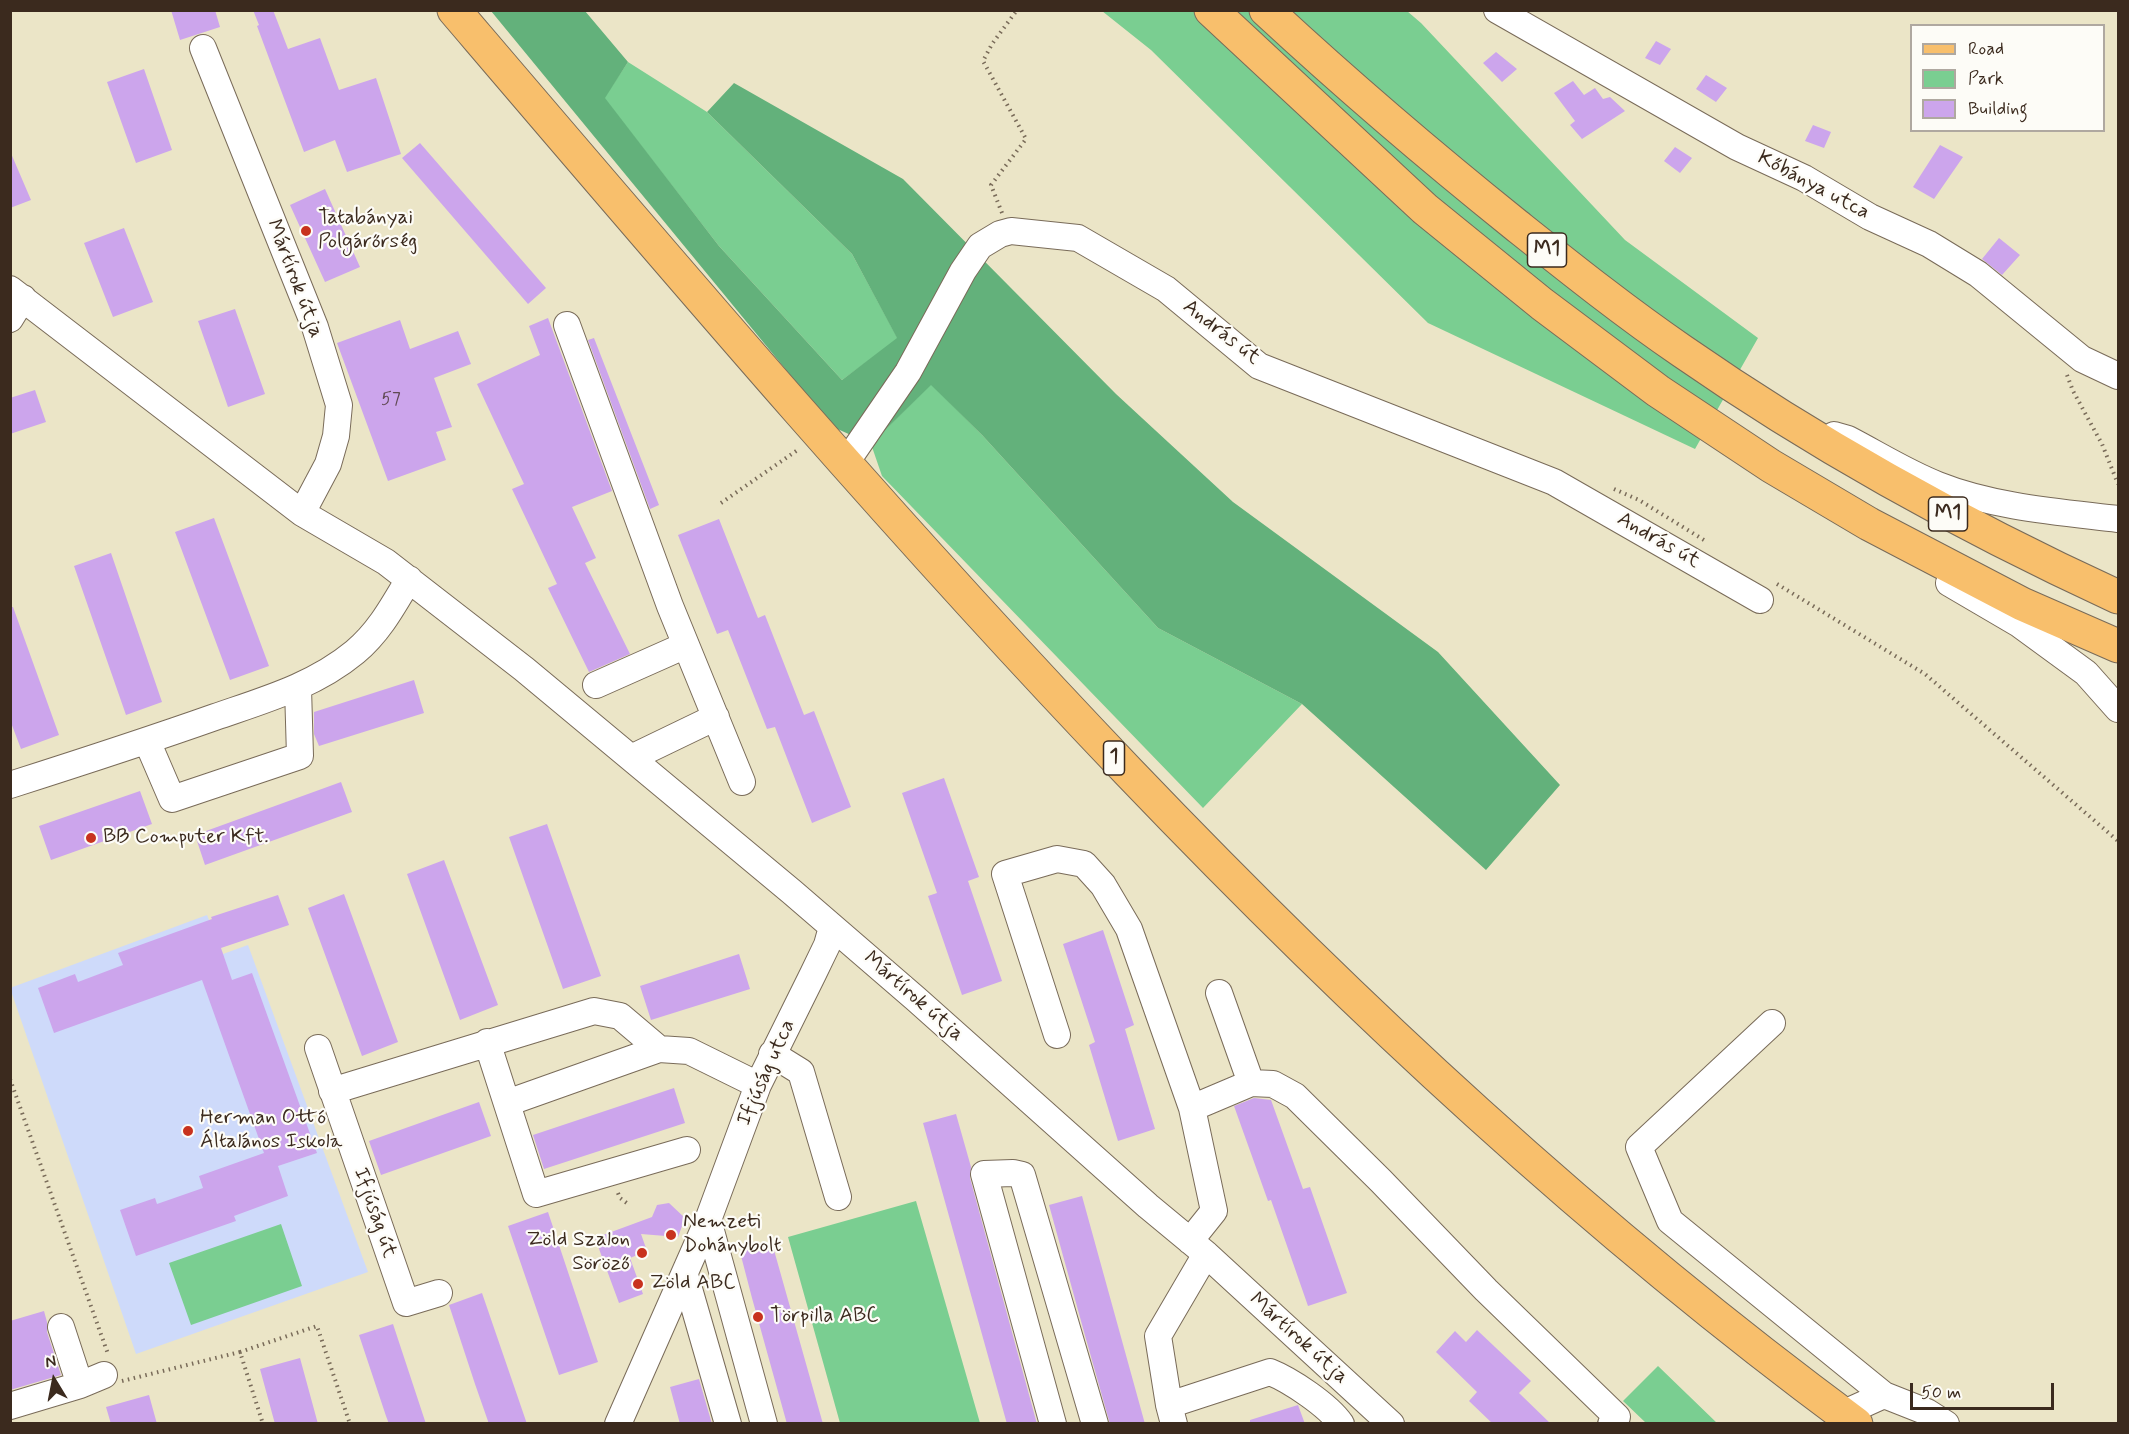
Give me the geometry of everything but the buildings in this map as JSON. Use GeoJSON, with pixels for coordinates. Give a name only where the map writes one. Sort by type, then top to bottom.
{"type":"FeatureCollection","features":[{"type":"Feature","properties":{"kind":"main road","name":"1"},"geometry":{"type":"LineString","coordinates":[[454,10],[819,435],[1043,682],[1193,840],[1398,1041],[1539,1168],[1697,1301],[1846,1420]]}},
{"type":"Feature","properties":{"kind":"main road","name":"M1"},"geometry":{"type":"LineString","coordinates":[[1211,10],[1425,209],[1542,304],[1686,410],[1771,466],[1869,524],[2022,604],[2118,646]]}},
{"type":"Feature","properties":{"kind":"main road","name":"M1"},"geometry":{"type":"LineString","coordinates":[[1266,10],[1434,160],[1563,263],[1681,351],[1785,420],[1942,511],[2118,597]]}},
{"type":"Feature","properties":{"kind":"street","name":"Kőbánya utca"},"geometry":{"type":"LineString","coordinates":[[1497,10],[1737,147],[1804,178],[1870,217],[1929,244],[1978,274],[2082,359],[2118,376]]}},
{"type":"Feature","properties":{"kind":"street","name":"Mártírok útja"},"geometry":{"type":"LineString","coordinates":[[202,48],[315,327],[339,405],[336,436],[328,464],[302,513]]}},
{"type":"Feature","properties":{"kind":"street"},"geometry":{"type":"LineString","coordinates":[[845,464],[908,372],[963,271],[980,246],[1000,234],[1011,231]]}},
{"type":"Feature","properties":{"kind":"street","name":"András út"},"geometry":{"type":"LineString","coordinates":[[1011,231],[1078,238],[1166,289],[1259,366],[1554,482],[1766,591]]}},
{"type":"Feature","properties":{"kind":"street","name":"Mártírok útja"},"geometry":{"type":"LineString","coordinates":[[15,302],[302,513],[386,562],[524,669],[916,999],[1198,1247],[1391,1424]]}},
{"type":"Feature","properties":{"kind":"street"},"geometry":{"type":"LineString","coordinates":[[567,325],[663,586],[742,782]]}},
{"type":"Feature","properties":{"kind":"street"},"geometry":{"type":"LineString","coordinates":[[1785,420],[1848,439],[1938,485],[1993,501],[2118,519]]}},
{"type":"Feature","properties":{"kind":"street"},"geometry":{"type":"LineString","coordinates":[[1869,524],[1925,568],[2019,624],[2086,673],[2118,708]]}},
{"type":"Feature","properties":{"kind":"street"},"geometry":{"type":"LineString","coordinates":[[10,785],[147,741],[298,688],[326,673],[356,652],[379,629],[409,579]]}},
{"type":"Feature","properties":{"kind":"street"},"geometry":{"type":"LineString","coordinates":[[596,686],[686,645]]}},
{"type":"Feature","properties":{"kind":"street"},"geometry":{"type":"LineString","coordinates":[[147,741],[172,799],[300,756],[298,688]]}},
{"type":"Feature","properties":{"kind":"street"},"geometry":{"type":"LineString","coordinates":[[631,758],[716,717]]}},
{"type":"Feature","properties":{"kind":"street","name":"Mártírok útja"},"geometry":{"type":"LineString","coordinates":[[1057,1035],[1005,874],[1057,859],[1084,864],[1103,885],[1129,929],[1192,1108],[1214,1211],[1158,1336],[1171,1414],[1269,1372],[1287,1379],[1325,1408],[1341,1424]]}},
{"type":"Feature","properties":{"kind":"street","name":"Ifjúság utca"},"geometry":{"type":"LineString","coordinates":[[618,1424],[708,1220],[758,1085],[818,965],[832,927]]}},
{"type":"Feature","properties":{"kind":"street"},"geometry":{"type":"LineString","coordinates":[[1219,993],[1251,1083]]}},
{"type":"Feature","properties":{"kind":"street"},"geometry":{"type":"LineString","coordinates":[[332,1091],[594,1011],[620,1016],[660,1049]]}},
{"type":"Feature","properties":{"kind":"street"},"geometry":{"type":"LineString","coordinates":[[1772,1023],[1639,1147],[1670,1221],[1884,1395],[1927,1412],[1946,1424]]}},
{"type":"Feature","properties":{"kind":"street"},"geometry":{"type":"LineString","coordinates":[[487,1042],[536,1194],[687,1150]]}},
{"type":"Feature","properties":{"kind":"street","name":"Ifjúság út"},"geometry":{"type":"LineString","coordinates":[[318,1048],[406,1303],[439,1293]]}},
{"type":"Feature","properties":{"kind":"street"},"geometry":{"type":"LineString","coordinates":[[507,1103],[660,1049],[689,1051],[758,1085]]}},
{"type":"Feature","properties":{"kind":"street"},"geometry":{"type":"LineString","coordinates":[[772,1054],[801,1072],[838,1197]]}},
{"type":"Feature","properties":{"kind":"street"},"geometry":{"type":"LineString","coordinates":[[1192,1108],[1251,1083],[1273,1084],[1296,1096],[1486,1290],[1617,1417],[1611,1424]]}},
{"type":"Feature","properties":{"kind":"street"},"geometry":{"type":"LineString","coordinates":[[1053,1424],[984,1174],[1023,1175],[1095,1424]]}},
{"type":"Feature","properties":{"kind":"street"},"geometry":{"type":"LineString","coordinates":[[708,1220],[764,1424]]}},
{"type":"Feature","properties":{"kind":"street"},"geometry":{"type":"LineString","coordinates":[[685,1275],[728,1424]]}},
{"type":"Feature","properties":{"kind":"street"},"geometry":{"type":"LineString","coordinates":[[61,1327],[80,1385]]}},
{"type":"Feature","properties":{"kind":"street"},"geometry":{"type":"LineString","coordinates":[[10,1406],[80,1385],[111,1372]]}},
{"type":"Feature","properties":{"kind":"street"},"geometry":{"type":"LineString","coordinates":[[1846,1420],[1884,1395]]}},
{"type":"Feature","properties":{"kind":"path"},"geometry":{"type":"LineString","coordinates":[[1011,231],[997,204],[991,185],[1026,139],[982,61],[1017,10]]}},
{"type":"Feature","properties":{"kind":"path"},"geometry":{"type":"LineString","coordinates":[[2054,337],[2073,391],[2102,444],[2118,484]]}},
{"type":"Feature","properties":{"kind":"path"},"geometry":{"type":"LineString","coordinates":[[721,503],[819,435]]}},
{"type":"Feature","properties":{"kind":"path"},"geometry":{"type":"LineString","coordinates":[[1608,486],[1639,500],[1710,544]]}},
{"type":"Feature","properties":{"kind":"path"},"geometry":{"type":"LineString","coordinates":[[1766,591],[1925,674],[2118,841]]}},
{"type":"Feature","properties":{"kind":"path"},"geometry":{"type":"LineString","coordinates":[[10,1079],[111,1372],[240,1352],[317,1326],[350,1424]]}},
{"type":"Feature","properties":{"kind":"path"},"geometry":{"type":"LineString","coordinates":[[240,1352],[263,1424]]}},
{"type":"Feature","properties":{"kind":"shaded area","name":"Herman Ottó Általános Iskola"},"geometry":{"type":"Polygon","coordinates":[[[207,915],[223,954],[248,945],[368,1272],[136,1354],[10,988],[207,915]]]}},
{"type":"Feature","properties":{"kind":"green space"},"geometry":{"type":"Polygon","coordinates":[[[491,11],[585,11],[628,62],[605,98],[719,246],[842,380],[897,338],[852,254],[707,112],[734,83],[903,179],[1116,394],[1233,502],[1438,652],[1560,785],[1486,870],[1302,704],[1158,628],[982,435],[931,385],[871,444],[833,427],[491,11]]]}},
{"type":"Feature","properties":{"kind":"green space"},"geometry":{"type":"Polygon","coordinates":[[[1102,11],[1407,11],[1421,23],[1625,240],[1758,338],[1695,449],[1428,323],[1151,50],[1102,11]]]}},
{"type":"Feature","properties":{"kind":"green space"},"geometry":{"type":"Polygon","coordinates":[[[628,62],[707,112],[852,254],[898,339],[842,380],[719,246],[604,98],[628,62]]]}},
{"type":"Feature","properties":{"kind":"green space"},"geometry":{"type":"Polygon","coordinates":[[[931,384],[982,435],[1158,628],[1302,704],[1203,808],[882,476],[871,444],[931,384]]]}},
{"type":"Feature","properties":{"kind":"green space"},"geometry":{"type":"Polygon","coordinates":[[[916,1201],[980,1423],[840,1423],[788,1237],[916,1201]]]}},
{"type":"Feature","properties":{"kind":"green space"},"geometry":{"type":"Polygon","coordinates":[[[281,1224],[302,1286],[191,1325],[169,1263],[281,1224]]]}},
{"type":"Feature","properties":{"kind":"green space"},"geometry":{"type":"Polygon","coordinates":[[[1658,1366],[1717,1423],[1646,1423],[1623,1401],[1658,1366]]]}},
{"type":"Feature","properties":{"kind":"place","name":"Tatabányai Polgárőrség"},"geometry":{"type":"Point","coordinates":[306,231]}},
{"type":"Feature","properties":{"kind":"place","name":"BB Computer Kft."},"geometry":{"type":"Point","coordinates":[91,838]}},
{"type":"Feature","properties":{"kind":"place","name":"Herman Ottó Általános Iskola"},"geometry":{"type":"Point","coordinates":[188,1131]}},
{"type":"Feature","properties":{"kind":"place","name":"Nemzeti Dohánybolt"},"geometry":{"type":"Point","coordinates":[671,1235]}},
{"type":"Feature","properties":{"kind":"place","name":"Zöld Szalon Söröző"},"geometry":{"type":"Point","coordinates":[642,1253]}},
{"type":"Feature","properties":{"kind":"place","name":"Zöld ABC"},"geometry":{"type":"Point","coordinates":[638,1284]}},
{"type":"Feature","properties":{"kind":"place","name":"Törpilla ABC"},"geometry":{"type":"Point","coordinates":[758,1317]}}]}
